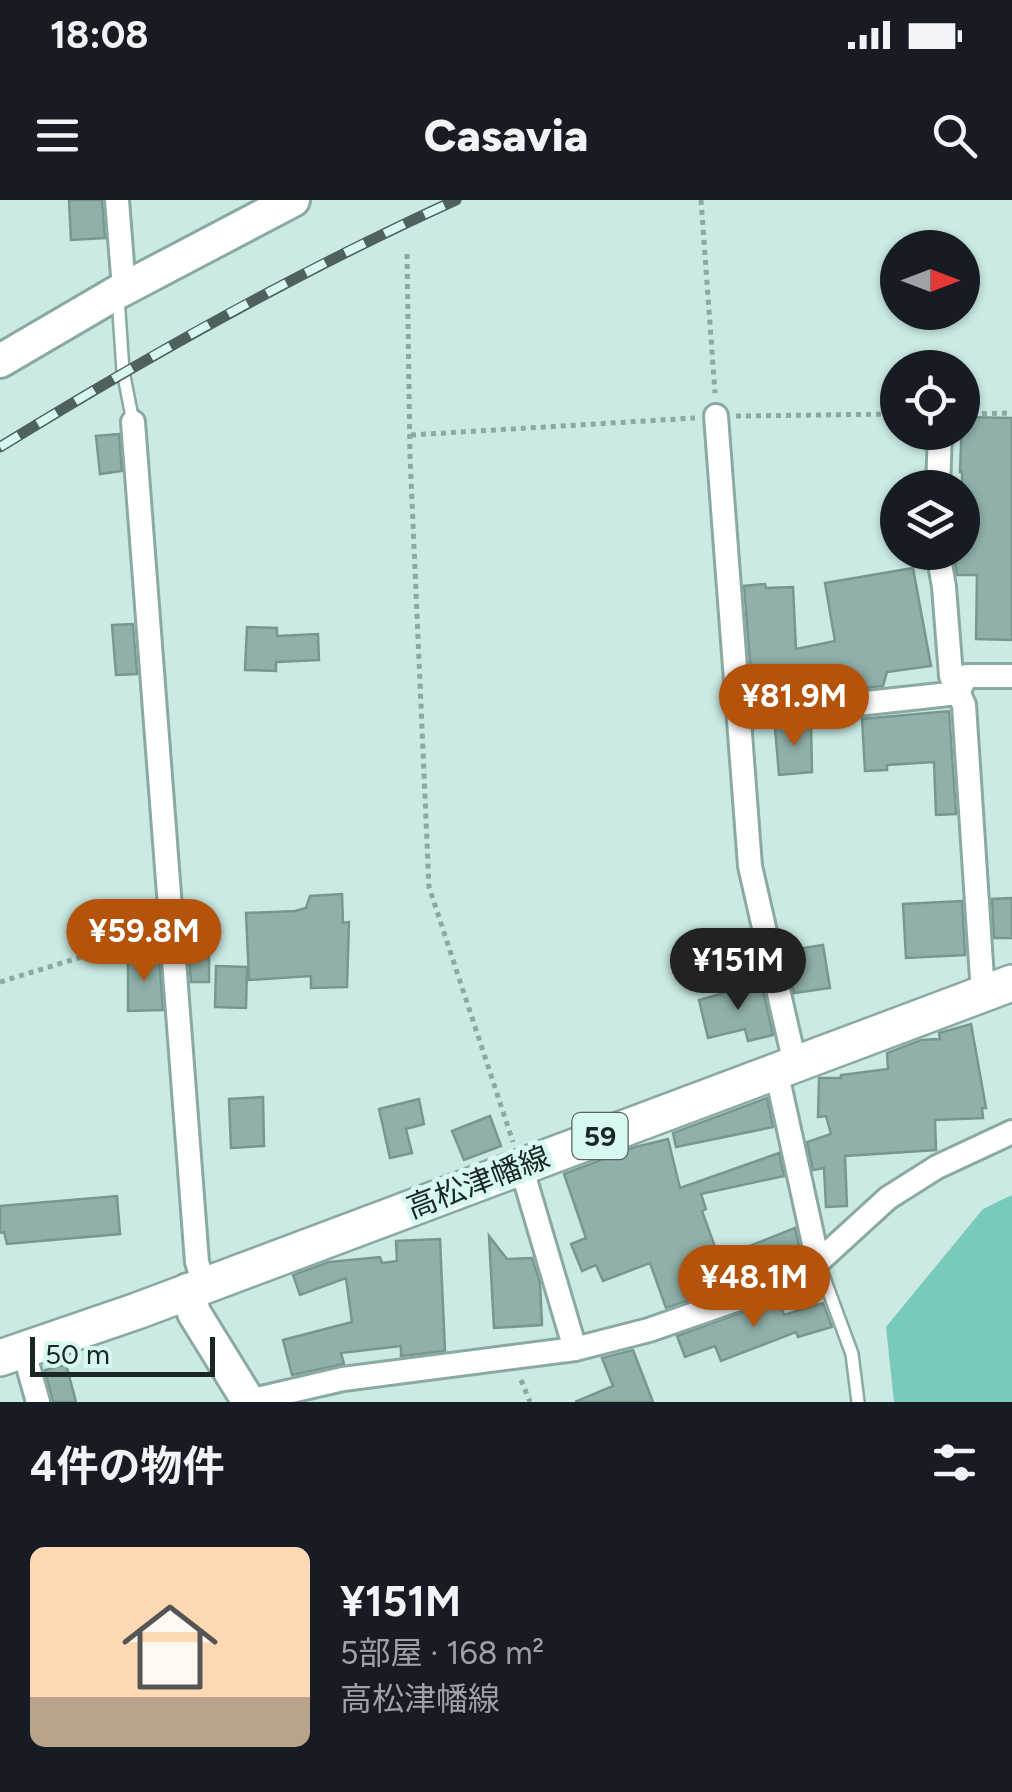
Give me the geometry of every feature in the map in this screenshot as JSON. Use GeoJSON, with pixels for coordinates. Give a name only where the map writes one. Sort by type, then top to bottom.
{"type":"FeatureCollection","features":[{"type":"Feature","properties":{"kind":"main road","name":"高松津幡線"},"geometry":{"type":"LineString","coordinates":[[12,1355],[998,988]]}},
{"type":"Feature","properties":{"kind":"street"},"geometry":{"type":"LineString","coordinates":[[117,200],[121,291]]}},
{"type":"Feature","properties":{"kind":"street"},"geometry":{"type":"LineString","coordinates":[[0,361],[121,291],[293,200]]}},
{"type":"Feature","properties":{"kind":"street"},"geometry":{"type":"LineString","coordinates":[[716,416],[750,866],[818,1262]]}},
{"type":"Feature","properties":{"kind":"street"},"geometry":{"type":"LineString","coordinates":[[133,422],[197,1262],[194,1313],[247,1401],[343,1379],[575,1348],[649,1330],[744,1297],[818,1262],[888,1198],[937,1167],[1012,1132]]}},
{"type":"Feature","properties":{"kind":"street"},"geometry":{"type":"LineString","coordinates":[[941,570],[951,676],[964,705],[998,988]]}},
{"type":"Feature","properties":{"kind":"street"},"geometry":{"type":"LineString","coordinates":[[958,692],[966,676],[1012,676]]}},
{"type":"Feature","properties":{"kind":"street"},"geometry":{"type":"LineString","coordinates":[[739,717],[958,692]]}},
{"type":"Feature","properties":{"kind":"street"},"geometry":{"type":"LineString","coordinates":[[521,1166],[575,1348]]}},
{"type":"Feature","properties":{"kind":"street"},"geometry":{"type":"LineString","coordinates":[[12,1355],[38,1402]]}},
{"type":"Feature","properties":{"kind":"lane"},"geometry":{"type":"LineString","coordinates":[[121,291],[123,371],[133,422]]}},
{"type":"Feature","properties":{"kind":"lane"},"geometry":{"type":"LineString","coordinates":[[818,1262],[852,1354],[858,1402]]}},
{"type":"Feature","properties":{"kind":"path"},"geometry":{"type":"LineString","coordinates":[[701,200],[716,416]]}},
{"type":"Feature","properties":{"kind":"path"},"geometry":{"type":"LineString","coordinates":[[407,254],[410,435],[429,887],[521,1166]]}},
{"type":"Feature","properties":{"kind":"path"},"geometry":{"type":"LineString","coordinates":[[980,414],[1012,413]]}},
{"type":"Feature","properties":{"kind":"path"},"geometry":{"type":"LineString","coordinates":[[410,435],[716,416],[880,414]]}},
{"type":"Feature","properties":{"kind":"path"},"geometry":{"type":"LineString","coordinates":[[0,982],[172,929]]}},
{"type":"Feature","properties":{"kind":"green space"},"geometry":{"type":"Polygon","coordinates":[[[1012,1195],[1012,1402],[894,1402],[886,1327],[983,1209],[1012,1195]]]}},
{"type":"Feature","properties":{"kind":"building"},"geometry":{"type":"Polygon","coordinates":[[[69,200],[102,200],[105,238],[71,240],[69,200]]]}},
{"type":"Feature","properties":{"kind":"building"},"geometry":{"type":"Polygon","coordinates":[[[980,417],[1012,418],[1012,640],[976,639],[977,575],[957,575],[956,570],[980,570],[980,470],[960,470],[961,450],[980,450],[980,417]]]}},
{"type":"Feature","properties":{"kind":"building"},"geometry":{"type":"Polygon","coordinates":[[[119,434],[122,471],[100,474],[96,436],[119,434]]]}},
{"type":"Feature","properties":{"kind":"building"},"geometry":{"type":"Polygon","coordinates":[[[913,570],[931,666],[887,672],[883,686],[753,700],[744,586],[793,587],[796,649],[835,641],[825,583],[913,570]]]}},
{"type":"Feature","properties":{"kind":"building"},"geometry":{"type":"Polygon","coordinates":[[[133,624],[137,674],[116,675],[112,625],[133,624]]]}},
{"type":"Feature","properties":{"kind":"building"},"geometry":{"type":"Polygon","coordinates":[[[247,627],[277,628],[277,636],[318,634],[319,660],[276,662],[276,671],[245,670],[247,627]]]}},
{"type":"Feature","properties":{"kind":"building"},"geometry":{"type":"Polygon","coordinates":[[[949,711],[956,814],[936,815],[934,762],[887,765],[887,770],[865,771],[862,719],[949,711]]]}},
{"type":"Feature","properties":{"kind":"building"},"geometry":{"type":"Polygon","coordinates":[[[811,724],[812,772],[779,775],[775,728],[811,724]]]}},
{"type":"Feature","properties":{"kind":"building"},"geometry":{"type":"Polygon","coordinates":[[[342,894],[343,923],[349,922],[347,987],[311,988],[311,976],[249,980],[246,913],[295,911],[306,908],[310,896],[342,894]]]}},
{"type":"Feature","properties":{"kind":"building"},"geometry":{"type":"Polygon","coordinates":[[[1012,898],[1012,938],[994,938],[992,899],[1012,898]]]}},
{"type":"Feature","properties":{"kind":"building"},"geometry":{"type":"Polygon","coordinates":[[[962,901],[965,955],[906,958],[903,904],[962,901]]]}},
{"type":"Feature","properties":{"kind":"building"},"geometry":{"type":"Polygon","coordinates":[[[823,945],[830,988],[794,993],[785,951],[823,945]]]}},
{"type":"Feature","properties":{"kind":"building"},"geometry":{"type":"Polygon","coordinates":[[[128,956],[159,956],[163,1010],[128,1011],[128,956]]]}},
{"type":"Feature","properties":{"kind":"building"},"geometry":{"type":"Polygon","coordinates":[[[189,957],[209,957],[209,982],[191,982],[189,957]]]}},
{"type":"Feature","properties":{"kind":"building"},"geometry":{"type":"Polygon","coordinates":[[[216,966],[247,967],[246,1008],[215,1007],[216,966]]]}},
{"type":"Feature","properties":{"kind":"building"},"geometry":{"type":"Polygon","coordinates":[[[761,982],[773,1035],[748,1041],[745,1029],[708,1038],[699,1000],[761,982]]]}},
{"type":"Feature","properties":{"kind":"building"},"geometry":{"type":"Polygon","coordinates":[[[971,1024],[986,1108],[982,1108],[983,1118],[935,1120],[936,1150],[845,1156],[847,1206],[826,1207],[824,1168],[813,1170],[807,1142],[831,1134],[826,1116],[818,1117],[819,1078],[888,1069],[887,1053],[921,1040],[940,1039],[939,1033],[971,1024]]]}},
{"type":"Feature","properties":{"kind":"building"},"geometry":{"type":"Polygon","coordinates":[[[263,1097],[264,1146],[231,1148],[229,1099],[263,1097]]]}},
{"type":"Feature","properties":{"kind":"building"},"geometry":{"type":"Polygon","coordinates":[[[767,1098],[773,1127],[676,1147],[673,1133],[767,1098]]]}},
{"type":"Feature","properties":{"kind":"building"},"geometry":{"type":"Polygon","coordinates":[[[419,1099],[424,1124],[406,1129],[412,1153],[390,1158],[379,1109],[419,1099]]]}},
{"type":"Feature","properties":{"kind":"building"},"geometry":{"type":"Polygon","coordinates":[[[490,1116],[501,1146],[464,1160],[452,1131],[490,1116]]]}},
{"type":"Feature","properties":{"kind":"building"},"geometry":{"type":"Polygon","coordinates":[[[668,1139],[680,1188],[779,1153],[784,1176],[701,1194],[706,1209],[702,1211],[719,1258],[795,1228],[801,1254],[739,1283],[666,1308],[650,1263],[603,1281],[596,1265],[582,1271],[571,1244],[586,1238],[564,1174],[668,1139]]]}},
{"type":"Feature","properties":{"kind":"building"},"geometry":{"type":"Polygon","coordinates":[[[117,1196],[120,1234],[7,1244],[4,1232],[0,1233],[0,1206],[117,1196]]]}},
{"type":"Feature","properties":{"kind":"building"},"geometry":{"type":"Polygon","coordinates":[[[489,1236],[507,1259],[532,1258],[540,1283],[542,1325],[494,1328],[489,1236]]]}},
{"type":"Feature","properties":{"kind":"building"},"geometry":{"type":"Polygon","coordinates":[[[440,1239],[445,1351],[401,1356],[401,1346],[341,1353],[344,1364],[292,1375],[283,1340],[352,1322],[346,1278],[300,1295],[293,1275],[329,1262],[380,1257],[382,1263],[397,1261],[396,1241],[440,1239]]]}},
{"type":"Feature","properties":{"kind":"building"},"geometry":{"type":"Polygon","coordinates":[[[778,1299],[784,1315],[823,1303],[832,1327],[798,1337],[796,1332],[721,1361],[715,1346],[685,1357],[677,1336],[778,1299]]]}},
{"type":"Feature","properties":{"kind":"building"},"geometry":{"type":"Polygon","coordinates":[[[633,1350],[653,1402],[575,1402],[613,1386],[602,1358],[633,1350]]]}},
{"type":"Feature","properties":{"kind":"building"},"geometry":{"type":"Polygon","coordinates":[[[66,1364],[76,1402],[53,1402],[45,1370],[66,1364]]]}},
{"type":"Feature","properties":{"kind":"railway"},"geometry":{"type":"LineString","coordinates":[[0,447],[224,316],[456,200]]}}]}
